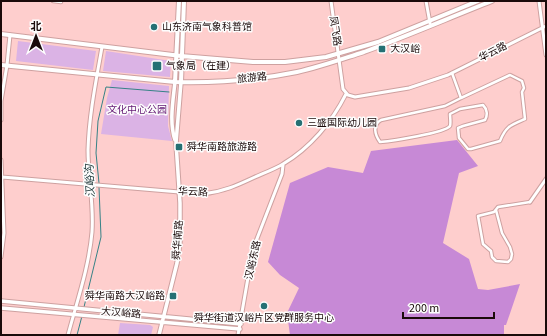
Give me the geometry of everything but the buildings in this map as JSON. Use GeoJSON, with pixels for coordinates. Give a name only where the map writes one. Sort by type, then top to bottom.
{"type":"FeatureCollection","features":[{"type":"Feature","properties":{"kind":"main road","name":"舜华南路"},"geometry":{"type":"LineString","coordinates":[[159,335],[177,263],[180,242],[180,191],[176,143],[180,82],[180,1]]}},
{"type":"Feature","properties":{"kind":"main road","name":"舜华南路"},"geometry":{"type":"LineString","coordinates":[[176,143],[173,133],[172,112],[184,1]]}},
{"type":"Feature","properties":{"kind":"main road","name":"旅游路"},"geometry":{"type":"LineString","coordinates":[[1,34],[179,56],[253,62],[285,62],[326,57],[378,42],[478,1]]}},
{"type":"Feature","properties":{"kind":"main road","name":"旅游路"},"geometry":{"type":"LineString","coordinates":[[1,65],[175,82],[253,78],[296,72],[338,61],[400,39],[492,1]]}},
{"type":"Feature","properties":{"kind":"main road","name":"大汉峪路"},"geometry":{"type":"LineString","coordinates":[[1,301],[241,324]]}},
{"type":"Feature","properties":{"kind":"main road","name":"大汉峪路"},"geometry":{"type":"LineString","coordinates":[[1,308],[240,330]]}},
{"type":"Feature","properties":{"kind":"street"},"geometry":{"type":"LineString","coordinates":[[53,1],[61,1]]}},
{"type":"Feature","properties":{"kind":"street","name":"凤飞路"},"geometry":{"type":"LineString","coordinates":[[331,1],[339,53],[338,61]]}},
{"type":"Feature","properties":{"kind":"street"},"geometry":{"type":"LineString","coordinates":[[426,1],[431,26]]}},
{"type":"Feature","properties":{"kind":"street"},"geometry":{"type":"LineString","coordinates":[[540,1],[546,55]]}},
{"type":"Feature","properties":{"kind":"street","name":"华云路"},"geometry":{"type":"LineString","coordinates":[[2,176],[203,194],[216,193],[231,189],[283,165],[309,145],[325,126],[346,94],[355,97],[409,88],[452,73],[544,27]]}},
{"type":"Feature","properties":{"kind":"street"},"geometry":{"type":"LineString","coordinates":[[1,120],[1,100],[8,66],[10,35]]}},
{"type":"Feature","properties":{"kind":"street"},"geometry":{"type":"LineString","coordinates":[[68,335],[84,278],[92,232],[92,208],[88,172],[89,124],[102,47]]}},
{"type":"Feature","properties":{"kind":"street"},"geometry":{"type":"LineString","coordinates":[[338,61],[343,89],[346,94]]}},
{"type":"Feature","properties":{"kind":"street"},"geometry":{"type":"LineString","coordinates":[[452,73],[461,98]]}},
{"type":"Feature","properties":{"kind":"street"},"geometry":{"type":"LineString","coordinates":[[510,75],[522,81],[524,88],[522,92],[525,119],[509,126],[500,141],[471,150],[468,149],[459,138],[458,128],[485,120],[487,117],[486,108],[483,105],[460,109],[450,114],[451,124],[449,127],[441,131],[393,141],[380,142],[377,138],[375,126],[378,122],[445,106],[461,98],[510,75]]}},
{"type":"Feature","properties":{"kind":"street"},"geometry":{"type":"LineString","coordinates":[[1,160],[4,233],[1,257]]}},
{"type":"Feature","properties":{"kind":"street","name":"汉峪东路"},"geometry":{"type":"LineString","coordinates":[[238,335],[253,250],[282,174],[283,165]]}},
{"type":"Feature","properties":{"kind":"street"},"geometry":{"type":"LineString","coordinates":[[496,210],[502,233],[510,247],[512,254],[508,262],[496,261],[492,257],[491,251],[483,244],[478,216],[494,212],[498,207],[530,202],[546,179]]}},
{"type":"Feature","properties":{"kind":"green space"},"geometry":{"type":"Polygon","coordinates":[[[18,41],[96,51],[93,70],[16,61],[18,41]]]}},
{"type":"Feature","properties":{"kind":"green space"},"geometry":{"type":"Polygon","coordinates":[[[106,51],[171,61],[170,77],[103,71],[106,51]]]}},
{"type":"Feature","properties":{"kind":"green space","name":"文化中心公园"},"geometry":{"type":"Polygon","coordinates":[[[112,80],[169,86],[168,126],[172,141],[101,134],[107,98],[112,80]]]}},
{"type":"Feature","properties":{"kind":"green space"},"geometry":{"type":"Polygon","coordinates":[[[120,323],[150,325],[153,327],[151,335],[118,335],[120,323]]]}},
{"type":"Feature","properties":{"kind":"shaded area"},"geometry":{"type":"Polygon","coordinates":[[[457,140],[478,166],[459,173],[443,243],[469,259],[478,289],[488,290],[520,284],[506,325],[504,325],[504,335],[290,335],[287,313],[299,288],[280,275],[268,262],[290,183],[328,167],[363,173],[371,151],[457,140]]]}},
{"type":"Feature","properties":{"kind":"waterway","name":"汉峪沟"},"geometry":{"type":"LineString","coordinates":[[99,183],[96,153],[98,121],[106,87],[169,92]]}},
{"type":"Feature","properties":{"kind":"waterway","name":"汉峪沟"},"geometry":{"type":"LineString","coordinates":[[84,307],[101,237],[99,187]]}},
{"type":"Feature","properties":{"kind":"waterway","name":"汉峪沟"},"geometry":{"type":"LineString","coordinates":[[77,335],[82,316]]}},
{"type":"Feature","properties":{"kind":"place","name":"山东济南气象科普馆"},"geometry":{"type":"Point","coordinates":[154,27]}},
{"type":"Feature","properties":{"kind":"place","name":"大汉峪"},"geometry":{"type":"Point","coordinates":[382,49]}},
{"type":"Feature","properties":{"kind":"place","name":"气象局（在建）"},"geometry":{"type":"Point","coordinates":[157,66]}},
{"type":"Feature","properties":{"kind":"place","name":"三盛国际幼儿园"},"geometry":{"type":"Point","coordinates":[299,123]}},
{"type":"Feature","properties":{"kind":"place","name":"舜华南路旅游路"},"geometry":{"type":"Point","coordinates":[179,147]}},
{"type":"Feature","properties":{"kind":"place","name":"舜华南路大汉峪路"},"geometry":{"type":"Point","coordinates":[173,296]}},
{"type":"Feature","properties":{"kind":"place","name":"舜华街道汉峪片区党群服务中心"},"geometry":{"type":"Point","coordinates":[264,306]}}]}
